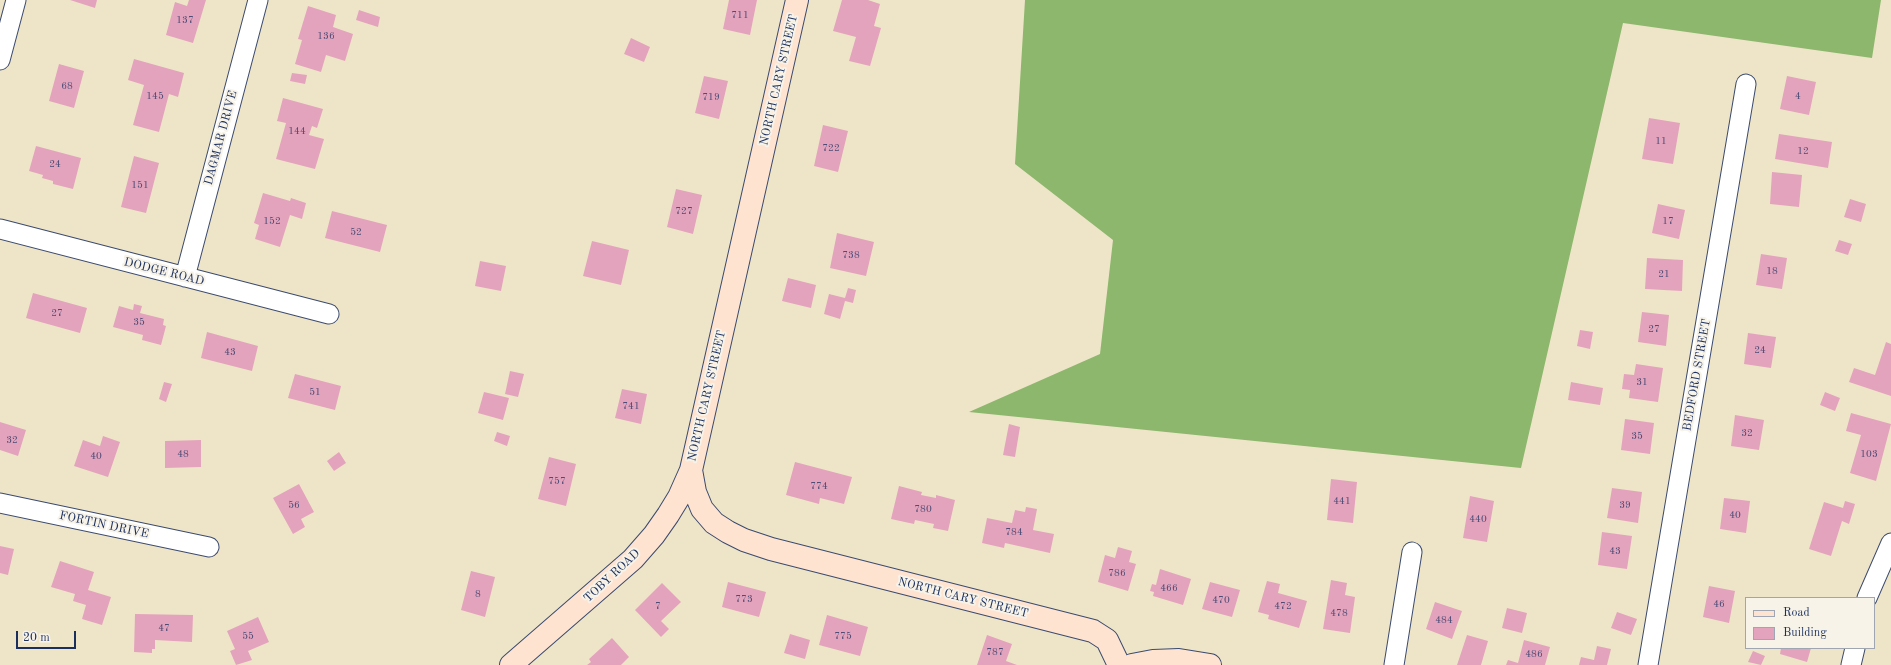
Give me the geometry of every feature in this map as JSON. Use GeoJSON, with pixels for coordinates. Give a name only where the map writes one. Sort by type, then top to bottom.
{"type":"FeatureCollection","features":[{"type":"Feature","properties":{"kind":"main road","name":"NORTH CARY STREET"},"geometry":{"type":"LineString","coordinates":[[797,0],[691,470],[695,492],[702,509],[714,523],[744,540],[779,551],[1093,631],[1107,640],[1119,665]]}},
{"type":"Feature","properties":{"kind":"main road","name":"TOBY ROAD"},"geometry":{"type":"LineString","coordinates":[[511,665],[632,559],[654,535],[668,515],[679,497],[691,470]]}},
{"type":"Feature","properties":{"kind":"main road"},"geometry":{"type":"LineString","coordinates":[[1132,665],[1152,661],[1179,660],[1210,665]]}},
{"type":"Feature","properties":{"kind":"street"},"geometry":{"type":"LineString","coordinates":[[0,60],[16,0]]}},
{"type":"Feature","properties":{"kind":"street","name":"DAGMAR DRIVE"},"geometry":{"type":"LineString","coordinates":[[185,277],[258,0]]}},
{"type":"Feature","properties":{"kind":"street","name":"BEDFORD STREET"},"geometry":{"type":"LineString","coordinates":[[1648,665],[1746,84]]}},
{"type":"Feature","properties":{"kind":"street","name":"DODGE ROAD"},"geometry":{"type":"LineString","coordinates":[[0,229],[329,314]]}},
{"type":"Feature","properties":{"kind":"street","name":"FORTIN DRIVE"},"geometry":{"type":"LineString","coordinates":[[0,503],[209,547]]}},
{"type":"Feature","properties":{"kind":"street"},"geometry":{"type":"LineString","coordinates":[[1867,597],[1891,543]]}},
{"type":"Feature","properties":{"kind":"street"},"geometry":{"type":"LineString","coordinates":[[1394,665],[1412,552]]}},
{"type":"Feature","properties":{"kind":"street"},"geometry":{"type":"LineString","coordinates":[[1851,665],[1855,649]]}},
{"type":"Feature","properties":{"kind":"green space"},"geometry":{"type":"Polygon","coordinates":[[[1025,0],[1881,0],[1872,58],[1623,23],[1521,468],[969,412],[1100,354],[1113,240],[1015,164],[1025,0]]]}},
{"type":"Feature","properties":{"kind":"building"},"geometry":{"type":"Polygon","coordinates":[[[70,0],[97,0],[95,8],[70,0]]]}},
{"type":"Feature","properties":{"kind":"building"},"geometry":{"type":"Polygon","coordinates":[[[189,0],[206,0],[193,43],[166,35],[175,2],[187,6],[189,0]]]}},
{"type":"Feature","properties":{"kind":"building"},"geometry":{"type":"Polygon","coordinates":[[[729,0],[757,0],[750,35],[723,29],[729,0]]]}},
{"type":"Feature","properties":{"kind":"building"},"geometry":{"type":"Polygon","coordinates":[[[842,0],[868,0],[880,4],[874,26],[881,28],[870,66],[849,61],[856,37],[833,31],[842,0]]]}},
{"type":"Feature","properties":{"kind":"building"},"geometry":{"type":"Polygon","coordinates":[[[308,6],[336,15],[333,27],[353,34],[345,61],[326,55],[321,72],[295,64],[302,40],[298,39],[308,6]]]}},
{"type":"Feature","properties":{"kind":"building"},"geometry":{"type":"Polygon","coordinates":[[[359,10],[380,17],[378,27],[356,20],[359,10]]]}},
{"type":"Feature","properties":{"kind":"building"},"geometry":{"type":"Polygon","coordinates":[[[631,38],[650,47],[644,62],[624,54],[631,38]]]}},
{"type":"Feature","properties":{"kind":"building"},"geometry":{"type":"Polygon","coordinates":[[[134,59],[184,73],[178,97],[169,94],[159,132],[133,125],[144,85],[128,80],[134,59]]]}},
{"type":"Feature","properties":{"kind":"building"},"geometry":{"type":"Polygon","coordinates":[[[59,64],[84,71],[74,108],[49,101],[59,64]]]}},
{"type":"Feature","properties":{"kind":"building"},"geometry":{"type":"Polygon","coordinates":[[[292,73],[307,75],[305,84],[290,81],[292,73]]]}},
{"type":"Feature","properties":{"kind":"building"},"geometry":{"type":"Polygon","coordinates":[[[704,76],[728,81],[719,119],[695,113],[704,76]]]}},
{"type":"Feature","properties":{"kind":"building"},"geometry":{"type":"Polygon","coordinates":[[[1787,76],[1816,82],[1809,115],[1780,109],[1787,76]]]}},
{"type":"Feature","properties":{"kind":"building"},"geometry":{"type":"Polygon","coordinates":[[[283,98],[323,109],[317,128],[312,126],[309,135],[324,139],[315,169],[276,159],[286,123],[277,121],[283,98]]]}},
{"type":"Feature","properties":{"kind":"building"},"geometry":{"type":"Polygon","coordinates":[[[1649,118],[1680,123],[1673,164],[1642,159],[1649,118]]]}},
{"type":"Feature","properties":{"kind":"building"},"geometry":{"type":"Polygon","coordinates":[[[823,125],[848,131],[838,172],[814,166],[823,125]]]}},
{"type":"Feature","properties":{"kind":"building"},"geometry":{"type":"Polygon","coordinates":[[[1779,134],[1832,142],[1828,168],[1775,159],[1779,134]]]}},
{"type":"Feature","properties":{"kind":"building"},"geometry":{"type":"Polygon","coordinates":[[[36,146],[81,158],[73,189],[53,184],[53,181],[42,178],[43,175],[29,171],[36,146]]]}},
{"type":"Feature","properties":{"kind":"building"},"geometry":{"type":"Polygon","coordinates":[[[134,156],[159,163],[146,213],[121,207],[134,156]]]}},
{"type":"Feature","properties":{"kind":"building"},"geometry":{"type":"Polygon","coordinates":[[[1772,172],[1802,175],[1799,207],[1770,204],[1772,172]]]}},
{"type":"Feature","properties":{"kind":"building"},"geometry":{"type":"Polygon","coordinates":[[[676,189],[702,195],[693,234],[667,227],[676,189]]]}},
{"type":"Feature","properties":{"kind":"building"},"geometry":{"type":"Polygon","coordinates":[[[263,193],[290,201],[291,198],[306,203],[302,219],[290,215],[280,247],[255,239],[259,225],[254,223],[263,193]]]}},
{"type":"Feature","properties":{"kind":"building"},"geometry":{"type":"Polygon","coordinates":[[[1850,199],[1866,204],[1861,222],[1844,217],[1850,199]]]}},
{"type":"Feature","properties":{"kind":"building"},"geometry":{"type":"Polygon","coordinates":[[[1658,204],[1685,210],[1679,239],[1652,233],[1658,204]]]}},
{"type":"Feature","properties":{"kind":"building"},"geometry":{"type":"Polygon","coordinates":[[[332,211],[387,225],[380,252],[325,238],[332,211]]]}},
{"type":"Feature","properties":{"kind":"building"},"geometry":{"type":"Polygon","coordinates":[[[837,233],[874,242],[866,276],[830,268],[837,233]]]}},
{"type":"Feature","properties":{"kind":"building"},"geometry":{"type":"Polygon","coordinates":[[[1839,240],[1852,244],[1848,255],[1835,251],[1839,240]]]}},
{"type":"Feature","properties":{"kind":"building"},"geometry":{"type":"Polygon","coordinates":[[[592,241],[629,250],[621,285],[583,276],[592,241]]]}},
{"type":"Feature","properties":{"kind":"building"},"geometry":{"type":"Polygon","coordinates":[[[1761,254],[1787,258],[1782,289],[1756,285],[1761,254]]]}},
{"type":"Feature","properties":{"kind":"building"},"geometry":{"type":"Polygon","coordinates":[[[1647,258],[1683,260],[1682,291],[1645,289],[1647,258]]]}},
{"type":"Feature","properties":{"kind":"building"},"geometry":{"type":"Polygon","coordinates":[[[480,261],[506,266],[501,291],[475,286],[480,261]]]}},
{"type":"Feature","properties":{"kind":"building"},"geometry":{"type":"Polygon","coordinates":[[[788,278],[816,285],[811,308],[782,301],[788,278]]]}},
{"type":"Feature","properties":{"kind":"building"},"geometry":{"type":"Polygon","coordinates":[[[848,288],[856,290],[853,303],[845,301],[840,319],[824,314],[829,294],[845,298],[848,288]]]}},
{"type":"Feature","properties":{"kind":"building"},"geometry":{"type":"Polygon","coordinates":[[[33,293],[87,308],[80,333],[26,318],[33,293]]]}},
{"type":"Feature","properties":{"kind":"building"},"geometry":{"type":"Polygon","coordinates":[[[134,304],[142,306],[140,313],[164,319],[163,325],[166,326],[161,345],[142,340],[143,335],[113,327],[119,306],[133,310],[134,304]]]}},
{"type":"Feature","properties":{"kind":"building"},"geometry":{"type":"Polygon","coordinates":[[[1642,312],[1669,315],[1666,346],[1638,342],[1642,312]]]}},
{"type":"Feature","properties":{"kind":"building"},"geometry":{"type":"Polygon","coordinates":[[[1580,330],[1593,332],[1590,349],[1577,346],[1580,330]]]}},
{"type":"Feature","properties":{"kind":"building"},"geometry":{"type":"Polygon","coordinates":[[[207,332],[258,346],[252,371],[201,358],[207,332]]]}},
{"type":"Feature","properties":{"kind":"building"},"geometry":{"type":"Polygon","coordinates":[[[1748,333],[1776,337],[1771,368],[1744,364],[1748,333]]]}},
{"type":"Feature","properties":{"kind":"building"},"geometry":{"type":"Polygon","coordinates":[[[1886,342],[1891,344],[1891,396],[1849,382],[1854,368],[1875,375],[1886,342]]]}},
{"type":"Feature","properties":{"kind":"building"},"geometry":{"type":"Polygon","coordinates":[[[1636,364],[1663,368],[1658,402],[1629,398],[1630,390],[1622,389],[1624,374],[1634,375],[1636,364]]]}},
{"type":"Feature","properties":{"kind":"building"},"geometry":{"type":"Polygon","coordinates":[[[510,371],[524,374],[518,397],[505,394],[510,371]]]}},
{"type":"Feature","properties":{"kind":"building"},"geometry":{"type":"Polygon","coordinates":[[[295,374],[341,386],[335,410],[288,398],[295,374]]]}},
{"type":"Feature","properties":{"kind":"building"},"geometry":{"type":"Polygon","coordinates":[[[164,382],[172,384],[166,402],[159,399],[164,382]]]}},
{"type":"Feature","properties":{"kind":"building"},"geometry":{"type":"Polygon","coordinates":[[[1571,382],[1603,388],[1600,405],[1568,400],[1571,382]]]}},
{"type":"Feature","properties":{"kind":"building"},"geometry":{"type":"Polygon","coordinates":[[[622,389],[647,394],[641,424],[615,418],[622,389]]]}},
{"type":"Feature","properties":{"kind":"building"},"geometry":{"type":"Polygon","coordinates":[[[484,392],[509,398],[503,420],[478,413],[484,392]]]}},
{"type":"Feature","properties":{"kind":"building"},"geometry":{"type":"Polygon","coordinates":[[[1825,392],[1840,398],[1835,411],[1820,405],[1825,392]]]}},
{"type":"Feature","properties":{"kind":"building"},"geometry":{"type":"Polygon","coordinates":[[[1851,413],[1891,424],[1876,481],[1850,473],[1861,435],[1846,431],[1851,413]]]}},
{"type":"Feature","properties":{"kind":"building"},"geometry":{"type":"Polygon","coordinates":[[[1735,415],[1764,420],[1759,450],[1731,446],[1735,415]]]}},
{"type":"Feature","properties":{"kind":"building"},"geometry":{"type":"Polygon","coordinates":[[[1625,419],[1654,423],[1650,454],[1621,450],[1625,419]]]}},
{"type":"Feature","properties":{"kind":"building"},"geometry":{"type":"Polygon","coordinates":[[[0,422],[26,430],[18,456],[0,450],[0,422]]]}},
{"type":"Feature","properties":{"kind":"building"},"geometry":{"type":"Polygon","coordinates":[[[1009,424],[1020,427],[1015,457],[1003,455],[1009,424]]]}},
{"type":"Feature","properties":{"kind":"building"},"geometry":{"type":"Polygon","coordinates":[[[497,432],[510,436],[507,446],[494,441],[497,432]]]}},
{"type":"Feature","properties":{"kind":"building"},"geometry":{"type":"Polygon","coordinates":[[[103,436],[120,442],[108,477],[74,466],[83,440],[100,446],[103,436]]]}},
{"type":"Feature","properties":{"kind":"building"},"geometry":{"type":"Polygon","coordinates":[[[201,440],[201,467],[165,468],[165,441],[201,440]]]}},
{"type":"Feature","properties":{"kind":"building"},"geometry":{"type":"Polygon","coordinates":[[[339,452],[346,463],[334,471],[327,461],[339,452]]]}},
{"type":"Feature","properties":{"kind":"building"},"geometry":{"type":"Polygon","coordinates":[[[549,457],[576,464],[566,506],[538,499],[549,457]]]}},
{"type":"Feature","properties":{"kind":"building"},"geometry":{"type":"Polygon","coordinates":[[[795,462],[852,477],[844,504],[820,498],[819,504],[786,495],[795,462]]]}},
{"type":"Feature","properties":{"kind":"building"},"geometry":{"type":"Polygon","coordinates":[[[1331,479],[1357,482],[1353,523],[1327,520],[1331,479]]]}},
{"type":"Feature","properties":{"kind":"building"},"geometry":{"type":"Polygon","coordinates":[[[299,484],[314,512],[301,519],[305,527],[293,534],[273,498],[299,484]]]}},
{"type":"Feature","properties":{"kind":"building"},"geometry":{"type":"Polygon","coordinates":[[[899,486],[922,492],[921,495],[936,498],[936,495],[955,500],[948,531],[933,528],[934,524],[915,520],[914,524],[891,519],[899,486]]]}},
{"type":"Feature","properties":{"kind":"building"},"geometry":{"type":"Polygon","coordinates":[[[1612,488],[1642,492],[1638,523],[1607,518],[1612,488]]]}},
{"type":"Feature","properties":{"kind":"building"},"geometry":{"type":"Polygon","coordinates":[[[1470,496],[1494,501],[1487,542],[1463,538],[1470,496]]]}},
{"type":"Feature","properties":{"kind":"building"},"geometry":{"type":"Polygon","coordinates":[[[1724,498],[1750,501],[1746,533],[1720,529],[1724,498]]]}},
{"type":"Feature","properties":{"kind":"building"},"geometry":{"type":"Polygon","coordinates":[[[1845,501],[1855,504],[1849,524],[1842,521],[1831,556],[1809,549],[1824,502],[1843,508],[1845,501]]]}},
{"type":"Feature","properties":{"kind":"building"},"geometry":{"type":"Polygon","coordinates":[[[1026,507],[1037,509],[1033,530],[1054,534],[1050,553],[1005,543],[1004,548],[982,543],[987,518],[1012,523],[1015,510],[1025,512],[1026,507]]]}},
{"type":"Feature","properties":{"kind":"building"},"geometry":{"type":"Polygon","coordinates":[[[1602,532],[1632,536],[1627,569],[1598,565],[1602,532]]]}},
{"type":"Feature","properties":{"kind":"building"},"geometry":{"type":"Polygon","coordinates":[[[0,546],[14,549],[8,575],[0,573],[0,546]]]}},
{"type":"Feature","properties":{"kind":"building"},"geometry":{"type":"Polygon","coordinates":[[[1118,547],[1132,551],[1129,562],[1136,564],[1128,591],[1098,582],[1105,555],[1115,558],[1118,547]]]}},
{"type":"Feature","properties":{"kind":"building"},"geometry":{"type":"Polygon","coordinates":[[[60,561],[94,572],[88,590],[111,597],[102,625],[82,619],[86,605],[73,601],[75,594],[51,587],[60,561]]]}},
{"type":"Feature","properties":{"kind":"building"},"geometry":{"type":"Polygon","coordinates":[[[1160,569],[1191,579],[1183,605],[1153,596],[1154,592],[1150,591],[1152,584],[1156,585],[1160,569]]]}},
{"type":"Feature","properties":{"kind":"building"},"geometry":{"type":"Polygon","coordinates":[[[471,571],[495,577],[485,617],[461,610],[471,571]]]}},
{"type":"Feature","properties":{"kind":"building"},"geometry":{"type":"Polygon","coordinates":[[[1331,580],[1347,583],[1345,595],[1355,597],[1350,633],[1323,629],[1331,580]]]}},
{"type":"Feature","properties":{"kind":"building"},"geometry":{"type":"Polygon","coordinates":[[[1267,581],[1280,584],[1278,593],[1307,601],[1299,628],[1268,619],[1269,615],[1258,612],[1267,581]]]}},
{"type":"Feature","properties":{"kind":"building"},"geometry":{"type":"Polygon","coordinates":[[[728,582],[766,592],[759,617],[722,607],[728,582]]]}},
{"type":"Feature","properties":{"kind":"building"},"geometry":{"type":"Polygon","coordinates":[[[1210,582],[1240,590],[1232,617],[1202,609],[1210,582]]]}},
{"type":"Feature","properties":{"kind":"building"},"geometry":{"type":"Polygon","coordinates":[[[662,583],[681,602],[661,621],[669,629],[661,637],[635,610],[662,583]]]}},
{"type":"Feature","properties":{"kind":"building"},"geometry":{"type":"Polygon","coordinates":[[[1709,586],[1735,591],[1729,623],[1703,617],[1709,586]]]}},
{"type":"Feature","properties":{"kind":"building"},"geometry":{"type":"Polygon","coordinates":[[[1435,602],[1462,611],[1452,639],[1426,629],[1435,602]]]}},
{"type":"Feature","properties":{"kind":"building"},"geometry":{"type":"Polygon","coordinates":[[[1507,608],[1527,613],[1522,633],[1502,628],[1507,608]]]}},
{"type":"Feature","properties":{"kind":"building"},"geometry":{"type":"Polygon","coordinates":[[[1617,612],[1637,619],[1631,635],[1611,628],[1617,612]]]}},
{"type":"Feature","properties":{"kind":"building"},"geometry":{"type":"Polygon","coordinates":[[[135,614],[193,615],[192,642],[155,640],[155,649],[152,649],[152,653],[134,652],[135,614]]]}},
{"type":"Feature","properties":{"kind":"building"},"geometry":{"type":"Polygon","coordinates":[[[827,615],[868,627],[860,656],[819,645],[827,615]]]}},
{"type":"Feature","properties":{"kind":"building"},"geometry":{"type":"Polygon","coordinates":[[[258,617],[269,642],[248,651],[252,660],[236,665],[230,651],[235,649],[227,631],[258,617]]]}},
{"type":"Feature","properties":{"kind":"building"},"geometry":{"type":"Polygon","coordinates":[[[790,634],[810,640],[805,659],[784,653],[790,634]]]}},
{"type":"Feature","properties":{"kind":"building"},"geometry":{"type":"Polygon","coordinates":[[[987,635],[1012,644],[1006,661],[1017,665],[977,665],[987,635]]]}},
{"type":"Feature","properties":{"kind":"building"},"geometry":{"type":"Polygon","coordinates":[[[1467,635],[1488,641],[1481,665],[1457,665],[1467,635]]]}},
{"type":"Feature","properties":{"kind":"building"},"geometry":{"type":"Polygon","coordinates":[[[612,638],[629,657],[621,665],[587,665],[591,662],[589,659],[612,638]]]}},
{"type":"Feature","properties":{"kind":"building"},"geometry":{"type":"Polygon","coordinates":[[[1524,640],[1550,647],[1545,665],[1506,665],[1508,660],[1518,663],[1524,640]]]}},
{"type":"Feature","properties":{"kind":"building"},"geometry":{"type":"Polygon","coordinates":[[[1597,646],[1611,649],[1607,665],[1579,665],[1581,657],[1594,660],[1597,646]]]}},
{"type":"Feature","properties":{"kind":"building"},"geometry":{"type":"Polygon","coordinates":[[[1781,649],[1811,649],[1807,662],[1780,654],[1781,649]]]}},
{"type":"Feature","properties":{"kind":"building"},"geometry":{"type":"Polygon","coordinates":[[[1753,651],[1765,656],[1761,665],[1748,662],[1753,651]]]}}]}
